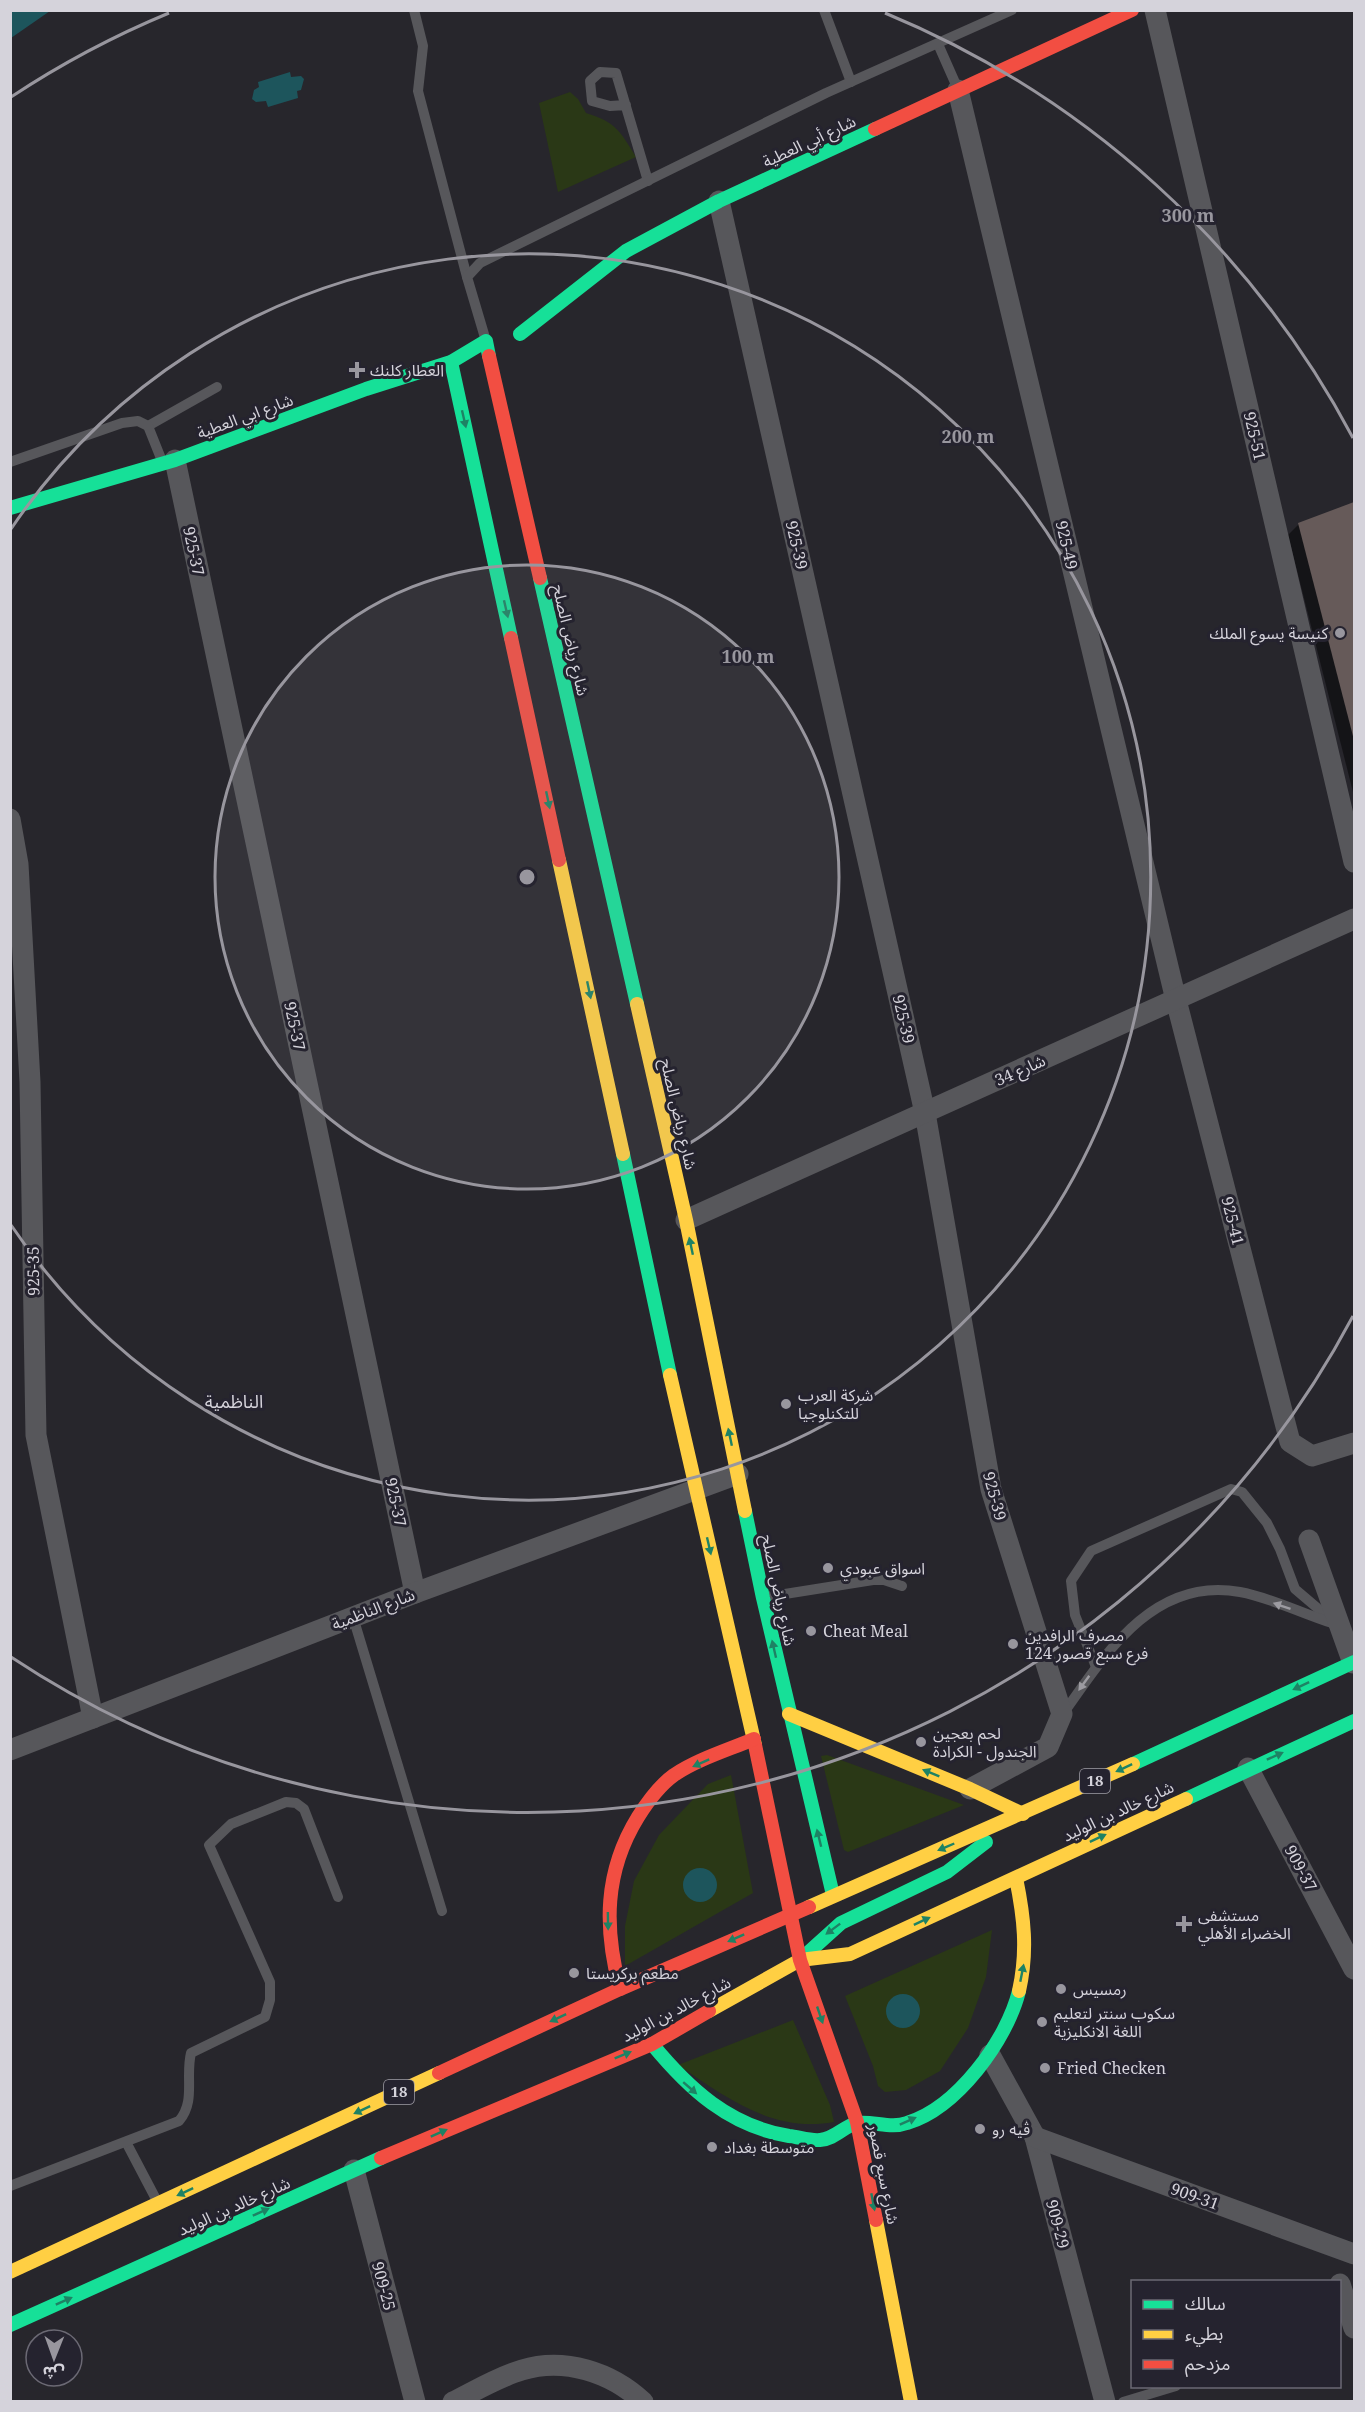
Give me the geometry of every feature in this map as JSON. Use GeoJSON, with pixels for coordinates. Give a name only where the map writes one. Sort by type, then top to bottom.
{"type":"FeatureCollection","features":[{"type":"Feature","properties":{"kind":"street","name":"شارع أبي العطية"},"geometry":{"type":"LineString","coordinates":[[520,334],[626,252],[719,201],[1132,10]]}},
{"type":"Feature","properties":{"kind":"street","name":"925-51"},"geometry":{"type":"LineString","coordinates":[[1155,10],[1354,862]]}},
{"type":"Feature","properties":{"kind":"street","name":"925-49"},"geometry":{"type":"LineString","coordinates":[[958,90],[1176,1000]]}},
{"type":"Feature","properties":{"kind":"street","name":"925-39"},"geometry":{"type":"LineString","coordinates":[[719,201],[925,1113],[991,1489],[1062,1714]]}},
{"type":"Feature","properties":{"kind":"street","name":"شارع ابي العطية"},"geometry":{"type":"LineString","coordinates":[[10,508],[169,461],[366,389],[451,362],[486,341]]}},
{"type":"Feature","properties":{"kind":"street","name":"شارع رياض الصلح"},"geometry":{"type":"LineString","coordinates":[[486,341],[553,659],[686,1220],[763,1598],[833,1895]]}},
{"type":"Feature","properties":{"kind":"street"},"geometry":{"type":"LineString","coordinates":[[451,362],[524,667],[695,1489],[754,1739],[789,1914]]}},
{"type":"Feature","properties":{"kind":"street","name":"925-37"},"geometry":{"type":"LineString","coordinates":[[169,461],[415,1593]]}},
{"type":"Feature","properties":{"kind":"street","name":"925-35"},"geometry":{"type":"LineString","coordinates":[[10,819],[18,864],[30,1082],[36,1435],[93,1718]]}},
{"type":"Feature","properties":{"kind":"street","name":"شارع 34"},"geometry":{"type":"LineString","coordinates":[[686,1220],[1354,920]]}},
{"type":"Feature","properties":{"kind":"street","name":"925-41"},"geometry":{"type":"LineString","coordinates":[[1176,1000],[1290,1443],[1312,1456],[1354,1443]]}},
{"type":"Feature","properties":{"kind":"street","name":"شارع الناظمية"},"geometry":{"type":"LineString","coordinates":[[10,1750],[415,1593],[738,1474]]}},
{"type":"Feature","properties":{"kind":"street"},"geometry":{"type":"LineString","coordinates":[[1309,1540],[1338,1626],[1354,1662]]}},
{"type":"Feature","properties":{"kind":"street","name":"شارع خالد بن الوليد"},"geometry":{"type":"LineString","coordinates":[[10,2272],[620,1989],[1006,1822],[1354,1662]]}},
{"type":"Feature","properties":{"kind":"street"},"geometry":{"type":"LineString","coordinates":[[789,1714],[970,1789],[1023,1814]]}},
{"type":"Feature","properties":{"kind":"street"},"geometry":{"type":"LineString","coordinates":[[970,1789],[1048,1747],[1062,1714]]}},
{"type":"Feature","properties":{"kind":"street","name":"شارع خالد بن الوليد"},"geometry":{"type":"LineString","coordinates":[[10,2325],[354,2170],[652,2044],[800,1960],[850,1954],[1248,1768],[1354,1721]]}},
{"type":"Feature","properties":{"kind":"street"},"geometry":{"type":"LineString","coordinates":[[620,1989],[609,1951],[608,1898],[619,1852],[633,1823],[652,1797],[676,1773],[754,1739]]}},
{"type":"Feature","properties":{"kind":"street","name":"909-37"},"geometry":{"type":"LineString","coordinates":[[1248,1768],[1354,1969]]}},
{"type":"Feature","properties":{"kind":"street"},"geometry":{"type":"LineString","coordinates":[[800,1960],[817,1947],[828,1932],[947,1872],[974,1854],[1006,1822]]}},
{"type":"Feature","properties":{"kind":"street"},"geometry":{"type":"LineString","coordinates":[[833,1895],[797,1940],[778,1955],[677,2017],[652,2044],[677,2076],[708,2103],[744,2124],[783,2136],[824,2140],[857,2122],[901,2125],[935,2108],[965,2084],[990,2055],[1012,2014],[1023,1970],[1025,1923],[1016,1878]]}},
{"type":"Feature","properties":{"kind":"street"},"geometry":{"type":"LineString","coordinates":[[873,1910],[867,1915],[864,1923],[867,1931],[873,1936],[891,1935]]}},
{"type":"Feature","properties":{"kind":"street","name":"شارع سبع قصور"},"geometry":{"type":"LineString","coordinates":[[789,1914],[800,1960],[857,2122],[911,2402]]}},
{"type":"Feature","properties":{"kind":"street","name":"909-29"},"geometry":{"type":"LineString","coordinates":[[990,2055],[1035,2137],[1106,2402]]}},
{"type":"Feature","properties":{"kind":"street","name":"909-31"},"geometry":{"type":"LineString","coordinates":[[1035,2137],[1354,2254]]}},
{"type":"Feature","properties":{"kind":"street","name":"909-25"},"geometry":{"type":"LineString","coordinates":[[354,2170],[415,2402]]}},
{"type":"Feature","properties":{"kind":"street"},"geometry":{"type":"LineString","coordinates":[[1326,2244],[1338,2280]]}},
{"type":"Feature","properties":{"kind":"street"},"geometry":{"type":"LineString","coordinates":[[1341,2288],[1354,2328]]}},
{"type":"Feature","properties":{"kind":"street"},"geometry":{"type":"LineString","coordinates":[[453,2402],[521,2370],[542,2366],[588,2369],[624,2384],[643,2402]]}},
{"type":"Feature","properties":{"kind":"lane"},"geometry":{"type":"LineString","coordinates":[[414,10],[423,46],[418,91],[486,341]]}},
{"type":"Feature","properties":{"kind":"lane"},"geometry":{"type":"LineString","coordinates":[[824,10],[851,82]]}},
{"type":"Feature","properties":{"kind":"lane"},"geometry":{"type":"LineString","coordinates":[[467,277],[480,263],[851,82],[1012,10]]}},
{"type":"Feature","properties":{"kind":"lane"},"geometry":{"type":"LineString","coordinates":[[938,44],[958,90]]}},
{"type":"Feature","properties":{"kind":"lane"},"geometry":{"type":"LineString","coordinates":[[626,105],[648,181]]}},
{"type":"Feature","properties":{"kind":"lane"},"geometry":{"type":"LineString","coordinates":[[148,426],[217,387]]}},
{"type":"Feature","properties":{"kind":"lane"},"geometry":{"type":"LineString","coordinates":[[10,462],[122,423],[138,421],[148,426],[169,461]]}},
{"type":"Feature","properties":{"kind":"lane"},"geometry":{"type":"LineString","coordinates":[[1096,1667],[1075,1615],[1071,1581],[1091,1551],[1231,1489],[1242,1492],[1267,1523],[1281,1550],[1295,1589],[1338,1626]]}},
{"type":"Feature","properties":{"kind":"lane"},"geometry":{"type":"LineString","coordinates":[[763,1598],[873,1580],[884,1580],[902,1586]]}},
{"type":"Feature","properties":{"kind":"lane"},"geometry":{"type":"LineString","coordinates":[[1062,1714],[1096,1667],[1132,1625],[1168,1601],[1202,1591],[1240,1592],[1338,1626]]}},
{"type":"Feature","properties":{"kind":"lane"},"geometry":{"type":"LineString","coordinates":[[354,1617],[442,1911]]}},
{"type":"Feature","properties":{"kind":"lane"},"geometry":{"type":"LineString","coordinates":[[10,2186],[179,2121],[188,2111],[190,2094],[187,2070],[191,2053],[265,2017],[270,2000],[270,1982],[209,1845],[231,1824],[286,1802],[296,1803],[304,1809],[338,1897]]}},
{"type":"Feature","properties":{"kind":"lane"},"geometry":{"type":"LineString","coordinates":[[126,2142],[159,2204]]}},
{"type":"Feature","properties":{"kind":"lane"},"geometry":{"type":"LineString","coordinates":[[1123,2402],[1169,2388]]}},
{"type":"Feature","properties":{"kind":"green space"},"geometry":{"type":"Polygon","coordinates":[[[570,92],[578,99],[586,113],[611,124],[626,140],[636,157],[558,192],[539,103],[570,92]]]}},
{"type":"Feature","properties":{"kind":"green space"},"geometry":{"type":"Polygon","coordinates":[[[827,1755],[964,1805],[848,1852],[844,1850],[821,1756],[827,1755]]]}},
{"type":"Feature","properties":{"kind":"green space"},"geometry":{"type":"Polygon","coordinates":[[[731,1775],[753,1893],[625,1966],[625,1926],[634,1881],[659,1835],[708,1784],[731,1775]]]}},
{"type":"Feature","properties":{"kind":"green space"},"geometry":{"type":"Polygon","coordinates":[[[992,1930],[986,1977],[968,2028],[940,2071],[906,2090],[885,2092],[878,2086],[873,2066],[845,1996],[992,1930]]]}},
{"type":"Feature","properties":{"kind":"green space"},"geometry":{"type":"Polygon","coordinates":[[[793,2020],[830,2105],[834,2122],[811,2124],[770,2117],[732,2100],[678,2065],[793,2020]]]}},
{"type":"Feature","properties":{"kind":"water"},"geometry":{"type":"Polygon","coordinates":[[[11,10],[50,10],[50,11],[11,38],[11,10]]]}},
{"type":"Feature","properties":{"kind":"water"},"geometry":{"type":"Polygon","coordinates":[[[290,72],[291,77],[301,76],[304,79],[301,90],[297,91],[298,98],[268,107],[266,101],[256,102],[252,99],[254,90],[259,87],[258,82],[290,72]]]}},
{"type":"Feature","properties":{"kind":"water"},"geometry":{"type":"Polygon","coordinates":[[[700,1868],[712,1873],[717,1885],[712,1897],[700,1902],[688,1897],[683,1885],[688,1873],[700,1868]]]}},
{"type":"Feature","properties":{"kind":"water"},"geometry":{"type":"Polygon","coordinates":[[[903,1994],[915,1999],[920,2011],[915,2023],[903,2028],[891,2023],[886,2011],[891,1999],[903,1994]]]}},
{"type":"Feature","properties":{"kind":"building","name":"كنيسة يسوع الملك"},"geometry":{"type":"Polygon","coordinates":[[[1354,502],[1354,740],[1298,523],[1354,502]]]}},
{"type":"Feature","properties":{"kind":"traffic: fast"},"geometry":{"type":"LineString","coordinates":[[520,334],[626,251],[719,201],[875,129]]}},
{"type":"Feature","properties":{"kind":"traffic: fast"},"geometry":{"type":"LineString","coordinates":[[10,508],[175,460],[366,389],[451,362],[486,341],[489,356]]}},
{"type":"Feature","properties":{"kind":"traffic: fast"},"geometry":{"type":"LineString","coordinates":[[451,362],[511,638]]}},
{"type":"Feature","properties":{"kind":"traffic: fast"},"geometry":{"type":"LineString","coordinates":[[540,578],[637,1004]]}},
{"type":"Feature","properties":{"kind":"traffic: fast"},"geometry":{"type":"LineString","coordinates":[[623,1154],[670,1375]]}},
{"type":"Feature","properties":{"kind":"traffic: fast"},"geometry":{"type":"LineString","coordinates":[[745,1511],[763,1598],[833,1895]]}},
{"type":"Feature","properties":{"kind":"traffic: fast"},"geometry":{"type":"LineString","coordinates":[[1133,1764],[1354,1662]]}},
{"type":"Feature","properties":{"kind":"traffic: fast"},"geometry":{"type":"LineString","coordinates":[[1186,1799],[1354,1721]]}},
{"type":"Feature","properties":{"kind":"traffic: fast"},"geometry":{"type":"LineString","coordinates":[[800,1960],[841,1923],[947,1872],[986,1842]]}},
{"type":"Feature","properties":{"kind":"traffic: fast"},"geometry":{"type":"LineString","coordinates":[[652,2044],[696,2090],[729,2114],[767,2131],[820,2140],[857,2123],[901,2125],[926,2115],[944,2103],[977,2070],[991,2050],[1013,2010],[1019,1991]]}},
{"type":"Feature","properties":{"kind":"traffic: fast"},"geometry":{"type":"LineString","coordinates":[[10,2325],[381,2158]]}},
{"type":"Feature","properties":{"kind":"traffic: slow"},"geometry":{"type":"LineString","coordinates":[[559,860],[623,1154]]}},
{"type":"Feature","properties":{"kind":"traffic: slow"},"geometry":{"type":"LineString","coordinates":[[637,1004],[686,1220],[745,1511]]}},
{"type":"Feature","properties":{"kind":"traffic: slow"},"geometry":{"type":"LineString","coordinates":[[670,1375],[755,1745]]}},
{"type":"Feature","properties":{"kind":"traffic: slow"},"geometry":{"type":"LineString","coordinates":[[789,1714],[970,1789],[1023,1814]]}},
{"type":"Feature","properties":{"kind":"traffic: slow"},"geometry":{"type":"LineString","coordinates":[[809,1907],[1133,1764]]}},
{"type":"Feature","properties":{"kind":"traffic: slow"},"geometry":{"type":"LineString","coordinates":[[709,2011],[800,1960],[850,1954],[1186,1799]]}},
{"type":"Feature","properties":{"kind":"traffic: slow"},"geometry":{"type":"LineString","coordinates":[[1016,1878],[1024,1934],[1019,1991]]}},
{"type":"Feature","properties":{"kind":"traffic: slow"},"geometry":{"type":"LineString","coordinates":[[10,2272],[439,2073]]}},
{"type":"Feature","properties":{"kind":"traffic: slow"},"geometry":{"type":"LineString","coordinates":[[876,2220],[911,2402]]}},
{"type":"Feature","properties":{"kind":"traffic: jam"},"geometry":{"type":"LineString","coordinates":[[875,129],[1132,10]]}},
{"type":"Feature","properties":{"kind":"traffic: jam"},"geometry":{"type":"LineString","coordinates":[[489,356],[540,578]]}},
{"type":"Feature","properties":{"kind":"traffic: jam"},"geometry":{"type":"LineString","coordinates":[[511,638],[559,860]]}},
{"type":"Feature","properties":{"kind":"traffic: jam"},"geometry":{"type":"LineString","coordinates":[[620,1989],[611,1944],[610,1901],[619,1858],[638,1817],[650,1799],[674,1775],[703,1759],[754,1739]]}},
{"type":"Feature","properties":{"kind":"traffic: jam"},"geometry":{"type":"LineString","coordinates":[[755,1745],[800,1960],[857,2122],[876,2220]]}},
{"type":"Feature","properties":{"kind":"traffic: jam"},"geometry":{"type":"LineString","coordinates":[[439,2073],[620,1989],[809,1907]]}},
{"type":"Feature","properties":{"kind":"traffic: jam"},"geometry":{"type":"LineString","coordinates":[[381,2158],[652,2044],[709,2011]]}},
{"type":"Feature","properties":{"kind":"place","name":"العطار كلنك"},"geometry":{"type":"Point","coordinates":[357,370]}},
{"type":"Feature","properties":{"kind":"place","name":"كنيسة يسوع الملك"},"geometry":{"type":"Point","coordinates":[1340,633]}},
{"type":"Feature","properties":{"kind":"place","name":"شركة العرب للتكنلوجيا"},"geometry":{"type":"Point","coordinates":[786,1404]}},
{"type":"Feature","properties":{"kind":"place","name":"اسواق عبودي"},"geometry":{"type":"Point","coordinates":[828,1568]}},
{"type":"Feature","properties":{"kind":"place","name":"Cheat Meal"},"geometry":{"type":"Point","coordinates":[811,1631]}},
{"type":"Feature","properties":{"kind":"place","name":"مصرف الرافدين فرع سبع قصور 124"},"geometry":{"type":"Point","coordinates":[1013,1644]}},
{"type":"Feature","properties":{"kind":"place","name":"لحم بعجين الجندول - الكرادة"},"geometry":{"type":"Point","coordinates":[921,1742]}},
{"type":"Feature","properties":{"kind":"place","name":"مستشفى الخضراء الأهلي"},"geometry":{"type":"Point","coordinates":[1184,1924]}},
{"type":"Feature","properties":{"kind":"place","name":"مطعم بركريستا"},"geometry":{"type":"Point","coordinates":[574,1973]}},
{"type":"Feature","properties":{"kind":"place","name":"رمسيس"},"geometry":{"type":"Point","coordinates":[1061,1989]}},
{"type":"Feature","properties":{"kind":"place","name":"سكوب سنتر لتعليم اللغة الانكليزية"},"geometry":{"type":"Point","coordinates":[1042,2022]}},
{"type":"Feature","properties":{"kind":"place","name":"Fried Checken"},"geometry":{"type":"Point","coordinates":[1045,2068]}},
{"type":"Feature","properties":{"kind":"place","name":"ڤيه رو"},"geometry":{"type":"Point","coordinates":[980,2129]}},
{"type":"Feature","properties":{"kind":"place","name":"متوسطة بغداد"},"geometry":{"type":"Point","coordinates":[712,2147]}},
{"type":"Feature","properties":{"kind":"district","name":"الناظمية"},"geometry":{"type":"Point","coordinates":[234,1402]}}]}
